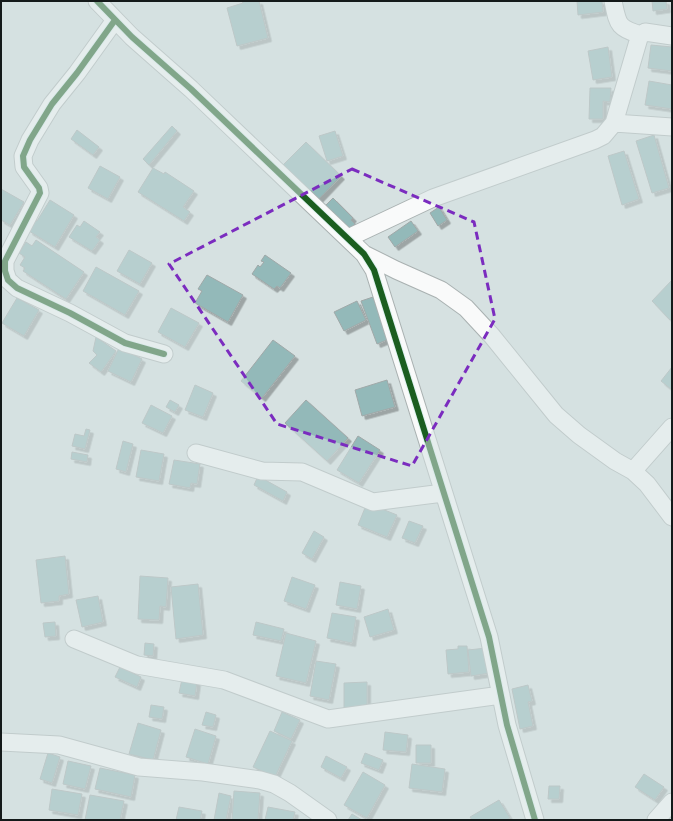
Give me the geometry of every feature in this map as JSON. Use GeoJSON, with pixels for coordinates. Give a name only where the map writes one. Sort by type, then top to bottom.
{"type":"FeatureCollection","features":[{"type":"Feature","properties":{"kind":"street"},"geometry":{"type":"LineString","coordinates":[[97,1],[132,37],[191,89],[348,238],[364,254],[374,270],[489,637],[507,725],[535,820]]}},
{"type":"Feature","properties":{"kind":"street"},"geometry":{"type":"LineString","coordinates":[[613,1],[617,21],[626,30],[641,34],[645,32],[672,36]]}},
{"type":"Feature","properties":{"kind":"street"},"geometry":{"type":"LineString","coordinates":[[115,20],[77,73],[52,104],[30,140],[23,156],[24,167],[39,188],[40,193],[5,261],[5,271],[8,280],[17,288],[70,313],[125,343],[164,354]]}},
{"type":"Feature","properties":{"kind":"street"},"geometry":{"type":"LineString","coordinates":[[348,238],[433,198],[603,136],[614,123],[641,34]]}},
{"type":"Feature","properties":{"kind":"street"},"geometry":{"type":"LineString","coordinates":[[614,123],[672,127]]}},
{"type":"Feature","properties":{"kind":"street"},"geometry":{"type":"LineString","coordinates":[[364,254],[441,290],[466,308],[492,336],[556,415],[615,461],[633,471],[647,484],[672,517]]}},
{"type":"Feature","properties":{"kind":"street"},"geometry":{"type":"LineString","coordinates":[[633,471],[672,427]]}},
{"type":"Feature","properties":{"kind":"street"},"geometry":{"type":"LineString","coordinates":[[196,453],[262,471],[302,472],[373,502],[443,493]]}},
{"type":"Feature","properties":{"kind":"street"},"geometry":{"type":"LineString","coordinates":[[74,639],[136,665],[224,680],[328,719],[501,695]]}},
{"type":"Feature","properties":{"kind":"street"},"geometry":{"type":"LineString","coordinates":[[1,742],[59,745],[139,768],[203,772],[260,780],[274,784],[290,793],[328,820]]}},
{"type":"Feature","properties":{"kind":"street"},"geometry":{"type":"LineString","coordinates":[[656,820],[672,802]]}},
{"type":"Feature","properties":{"kind":"highlighted area"},"geometry":{"type":"Polygon","coordinates":[[[352,169],[474,222],[495,319],[412,466],[277,424],[169,264],[352,169]]]}},
{"type":"Feature","properties":{"kind":"building"},"geometry":{"type":"Polygon","coordinates":[[[242,1],[259,1],[268,38],[237,46],[227,8],[243,3],[242,1]]]}},
{"type":"Feature","properties":{"kind":"building"},"geometry":{"type":"Polygon","coordinates":[[[577,1],[602,1],[603,12],[578,15],[577,1]]]}},
{"type":"Feature","properties":{"kind":"building"},"geometry":{"type":"Polygon","coordinates":[[[652,1],[666,1],[667,9],[653,11],[652,1]]]}},
{"type":"Feature","properties":{"kind":"building"},"geometry":{"type":"Polygon","coordinates":[[[651,45],[672,47],[672,71],[648,68],[651,45]]]}},
{"type":"Feature","properties":{"kind":"building"},"geometry":{"type":"Polygon","coordinates":[[[608,47],[612,77],[593,80],[588,51],[608,47]]]}},
{"type":"Feature","properties":{"kind":"building"},"geometry":{"type":"Polygon","coordinates":[[[649,81],[672,85],[672,109],[645,105],[649,81]]]}},
{"type":"Feature","properties":{"kind":"building"},"geometry":{"type":"Polygon","coordinates":[[[590,88],[611,88],[610,102],[603,101],[603,119],[589,119],[590,88]]]}},
{"type":"Feature","properties":{"kind":"building"},"geometry":{"type":"Polygon","coordinates":[[[172,126],[177,131],[149,165],[143,159],[172,126]]]}},
{"type":"Feature","properties":{"kind":"building"},"geometry":{"type":"Polygon","coordinates":[[[77,130],[99,147],[93,155],[71,139],[77,130]]]}},
{"type":"Feature","properties":{"kind":"building"},"geometry":{"type":"Polygon","coordinates":[[[335,131],[343,156],[327,161],[319,136],[335,131]]]}},
{"type":"Feature","properties":{"kind":"building"},"geometry":{"type":"Polygon","coordinates":[[[654,135],[669,188],[652,193],[636,141],[654,135]]]}},
{"type":"Feature","properties":{"kind":"building"},"geometry":{"type":"Polygon","coordinates":[[[306,142],[341,176],[318,200],[283,165],[306,142]]]}},
{"type":"Feature","properties":{"kind":"building"},"geometry":{"type":"Polygon","coordinates":[[[624,151],[639,199],[622,205],[608,156],[624,151]]]}},
{"type":"Feature","properties":{"kind":"building"},"geometry":{"type":"Polygon","coordinates":[[[100,166],[120,177],[108,199],[88,188],[100,166]]]}},
{"type":"Feature","properties":{"kind":"building"},"geometry":{"type":"Polygon","coordinates":[[[153,168],[164,174],[165,172],[194,191],[183,207],[190,212],[184,221],[138,192],[153,168]]]}},
{"type":"Feature","properties":{"kind":"building"},"geometry":{"type":"Polygon","coordinates":[[[1,189],[24,202],[10,225],[1,220],[1,189]]]}},
{"type":"Feature","properties":{"kind":"building"},"geometry":{"type":"Polygon","coordinates":[[[333,198],[353,218],[351,220],[355,224],[346,233],[322,209],[333,198]]]}},
{"type":"Feature","properties":{"kind":"building"},"geometry":{"type":"Polygon","coordinates":[[[50,200],[74,215],[55,247],[29,231],[35,220],[37,221],[50,200]]]}},
{"type":"Feature","properties":{"kind":"building"},"geometry":{"type":"Polygon","coordinates":[[[439,207],[447,220],[438,226],[430,213],[439,207]]]}},
{"type":"Feature","properties":{"kind":"building"},"geometry":{"type":"Polygon","coordinates":[[[84,221],[100,232],[96,237],[100,240],[92,251],[69,237],[77,225],[80,227],[84,221]]]}},
{"type":"Feature","properties":{"kind":"building"},"geometry":{"type":"Polygon","coordinates":[[[411,221],[418,231],[395,247],[388,237],[411,221]]]}},
{"type":"Feature","properties":{"kind":"building"},"geometry":{"type":"Polygon","coordinates":[[[36,240],[84,272],[66,299],[23,271],[25,268],[20,265],[25,257],[19,253],[26,242],[32,246],[36,240]]]}},
{"type":"Feature","properties":{"kind":"building"},"geometry":{"type":"Polygon","coordinates":[[[129,250],[152,263],[140,284],[117,271],[129,250]]]}},
{"type":"Feature","properties":{"kind":"building"},"geometry":{"type":"Polygon","coordinates":[[[265,255],[291,273],[280,288],[277,286],[274,289],[252,274],[258,265],[260,267],[264,262],[261,261],[265,255]]]}},
{"type":"Feature","properties":{"kind":"building"},"geometry":{"type":"Polygon","coordinates":[[[96,267],[139,291],[125,315],[83,291],[96,267]]]}},
{"type":"Feature","properties":{"kind":"building"},"geometry":{"type":"Polygon","coordinates":[[[207,275],[243,295],[228,322],[195,303],[202,291],[198,289],[207,275]]]}},
{"type":"Feature","properties":{"kind":"building"},"geometry":{"type":"Polygon","coordinates":[[[672,280],[672,318],[670,320],[652,301],[672,280]]]}},
{"type":"Feature","properties":{"kind":"building"},"geometry":{"type":"Polygon","coordinates":[[[373,297],[389,339],[377,344],[361,301],[373,297]]]}},
{"type":"Feature","properties":{"kind":"building"},"geometry":{"type":"Polygon","coordinates":[[[17,298],[39,310],[24,336],[2,323],[17,298]]]}},
{"type":"Feature","properties":{"kind":"building"},"geometry":{"type":"Polygon","coordinates":[[[357,301],[366,320],[344,331],[334,312],[357,301]]]}},
{"type":"Feature","properties":{"kind":"building"},"geometry":{"type":"Polygon","coordinates":[[[171,308],[199,323],[185,347],[158,332],[171,308]]]}},
{"type":"Feature","properties":{"kind":"building"},"geometry":{"type":"Polygon","coordinates":[[[96,337],[116,351],[101,372],[89,363],[97,355],[93,351],[96,337]]]}},
{"type":"Feature","properties":{"kind":"building"},"geometry":{"type":"Polygon","coordinates":[[[273,340],[295,356],[262,398],[241,381],[273,340]]]}},
{"type":"Feature","properties":{"kind":"building"},"geometry":{"type":"Polygon","coordinates":[[[120,346],[131,351],[130,353],[142,359],[131,382],[108,371],[120,346]]]}},
{"type":"Feature","properties":{"kind":"building"},"geometry":{"type":"Polygon","coordinates":[[[672,367],[672,390],[661,381],[672,367]]]}},
{"type":"Feature","properties":{"kind":"building"},"geometry":{"type":"Polygon","coordinates":[[[387,380],[395,407],[362,416],[355,390],[387,380]]]}},
{"type":"Feature","properties":{"kind":"building"},"geometry":{"type":"Polygon","coordinates":[[[195,385],[213,393],[203,417],[185,410],[195,385]]]}},
{"type":"Feature","properties":{"kind":"building"},"geometry":{"type":"Polygon","coordinates":[[[170,400],[179,405],[175,412],[166,407],[170,400]]]}},
{"type":"Feature","properties":{"kind":"building"},"geometry":{"type":"Polygon","coordinates":[[[306,400],[348,438],[327,461],[285,423],[306,400]]]}},
{"type":"Feature","properties":{"kind":"building"},"geometry":{"type":"Polygon","coordinates":[[[151,405],[172,416],[163,433],[142,423],[151,405]]]}},
{"type":"Feature","properties":{"kind":"building"},"geometry":{"type":"Polygon","coordinates":[[[86,429],[90,430],[85,449],[72,446],[75,434],[84,436],[86,429]]]}},
{"type":"Feature","properties":{"kind":"building"},"geometry":{"type":"Polygon","coordinates":[[[358,436],[380,450],[359,483],[337,470],[358,436]]]}},
{"type":"Feature","properties":{"kind":"building"},"geometry":{"type":"Polygon","coordinates":[[[123,441],[133,444],[126,472],[116,469],[123,441]]]}},
{"type":"Feature","properties":{"kind":"building"},"geometry":{"type":"Polygon","coordinates":[[[141,450],[164,454],[159,481],[136,477],[141,450]]]}},
{"type":"Feature","properties":{"kind":"building"},"geometry":{"type":"Polygon","coordinates":[[[72,452],[88,455],[87,462],[71,459],[72,452]]]}},
{"type":"Feature","properties":{"kind":"building"},"geometry":{"type":"Polygon","coordinates":[[[174,460],[200,464],[197,484],[191,483],[190,488],[169,484],[174,460]]]}},
{"type":"Feature","properties":{"kind":"building"},"geometry":{"type":"Polygon","coordinates":[[[258,476],[287,492],[283,501],[254,485],[258,476]]]}},
{"type":"Feature","properties":{"kind":"building"},"geometry":{"type":"Polygon","coordinates":[[[367,503],[397,515],[387,537],[358,525],[367,503]]]}},
{"type":"Feature","properties":{"kind":"building"},"geometry":{"type":"Polygon","coordinates":[[[409,521],[423,526],[415,543],[402,538],[409,521]]]}},
{"type":"Feature","properties":{"kind":"building"},"geometry":{"type":"Polygon","coordinates":[[[314,531],[324,537],[312,559],[302,553],[314,531]]]}},
{"type":"Feature","properties":{"kind":"building"},"geometry":{"type":"Polygon","coordinates":[[[65,556],[69,594],[59,596],[59,601],[41,603],[36,560],[65,556]]]}},
{"type":"Feature","properties":{"kind":"building"},"geometry":{"type":"Polygon","coordinates":[[[140,576],[168,578],[166,607],[160,606],[159,620],[138,619],[140,576]]]}},
{"type":"Feature","properties":{"kind":"building"},"geometry":{"type":"Polygon","coordinates":[[[292,577],[315,585],[306,609],[284,601],[292,577]]]}},
{"type":"Feature","properties":{"kind":"building"},"geometry":{"type":"Polygon","coordinates":[[[340,582],[361,586],[357,609],[336,605],[340,582]]]}},
{"type":"Feature","properties":{"kind":"building"},"geometry":{"type":"Polygon","coordinates":[[[198,584],[203,635],[176,639],[171,587],[198,584]]]}},
{"type":"Feature","properties":{"kind":"building"},"geometry":{"type":"Polygon","coordinates":[[[98,596],[103,622],[82,627],[76,600],[98,596]]]}},
{"type":"Feature","properties":{"kind":"building"},"geometry":{"type":"Polygon","coordinates":[[[388,609],[394,630],[370,637],[364,617],[388,609]]]}},
{"type":"Feature","properties":{"kind":"building"},"geometry":{"type":"Polygon","coordinates":[[[332,613],[356,617],[352,643],[327,638],[332,613]]]}},
{"type":"Feature","properties":{"kind":"building"},"geometry":{"type":"Polygon","coordinates":[[[55,622],[56,636],[45,637],[43,623],[55,622]]]}},
{"type":"Feature","properties":{"kind":"building"},"geometry":{"type":"Polygon","coordinates":[[[256,622],[284,629],[281,641],[253,635],[256,622]]]}},
{"type":"Feature","properties":{"kind":"building"},"geometry":{"type":"Polygon","coordinates":[[[286,633],[316,641],[306,683],[276,676],[286,633]]]}},
{"type":"Feature","properties":{"kind":"building"},"geometry":{"type":"Polygon","coordinates":[[[145,643],[154,644],[153,656],[144,655],[145,643]]]}},
{"type":"Feature","properties":{"kind":"building"},"geometry":{"type":"Polygon","coordinates":[[[458,646],[467,646],[469,672],[448,674],[446,650],[458,649],[458,646]]]}},
{"type":"Feature","properties":{"kind":"building"},"geometry":{"type":"Polygon","coordinates":[[[486,648],[490,673],[471,676],[468,650],[486,648]]]}},
{"type":"Feature","properties":{"kind":"building"},"geometry":{"type":"Polygon","coordinates":[[[316,661],[336,664],[329,700],[310,696],[316,661]]]}},
{"type":"Feature","properties":{"kind":"building"},"geometry":{"type":"Polygon","coordinates":[[[120,667],[141,677],[137,687],[115,677],[120,667]]]}},
{"type":"Feature","properties":{"kind":"building"},"geometry":{"type":"Polygon","coordinates":[[[182,679],[197,682],[195,696],[179,693],[182,679]]]}},
{"type":"Feature","properties":{"kind":"building"},"geometry":{"type":"Polygon","coordinates":[[[367,682],[367,708],[344,709],[344,683],[367,682]]]}},
{"type":"Feature","properties":{"kind":"building"},"geometry":{"type":"Polygon","coordinates":[[[528,685],[532,701],[528,702],[533,726],[520,729],[512,689],[528,685]]]}},
{"type":"Feature","properties":{"kind":"building"},"geometry":{"type":"Polygon","coordinates":[[[151,705],[164,707],[162,719],[149,717],[151,705]]]}},
{"type":"Feature","properties":{"kind":"building"},"geometry":{"type":"Polygon","coordinates":[[[206,712],[216,715],[213,727],[202,725],[206,712]]]}},
{"type":"Feature","properties":{"kind":"building"},"geometry":{"type":"Polygon","coordinates":[[[282,712],[300,720],[291,739],[274,731],[282,712]]]}},
{"type":"Feature","properties":{"kind":"building"},"geometry":{"type":"Polygon","coordinates":[[[138,723],[161,730],[153,760],[129,754],[138,723]]]}},
{"type":"Feature","properties":{"kind":"building"},"geometry":{"type":"Polygon","coordinates":[[[195,729],[216,736],[208,764],[186,757],[195,729]]]}},
{"type":"Feature","properties":{"kind":"building"},"geometry":{"type":"Polygon","coordinates":[[[270,731],[292,741],[275,777],[253,767],[270,731]]]}},
{"type":"Feature","properties":{"kind":"building"},"geometry":{"type":"Polygon","coordinates":[[[385,732],[408,735],[406,752],[383,750],[385,732]]]}},
{"type":"Feature","properties":{"kind":"building"},"geometry":{"type":"Polygon","coordinates":[[[416,745],[431,745],[431,763],[416,763],[416,745]]]}},
{"type":"Feature","properties":{"kind":"building"},"geometry":{"type":"Polygon","coordinates":[[[48,753],[60,757],[52,783],[40,779],[48,753]]]}},
{"type":"Feature","properties":{"kind":"building"},"geometry":{"type":"Polygon","coordinates":[[[365,753],[383,760],[379,770],[361,763],[365,753]]]}},
{"type":"Feature","properties":{"kind":"building"},"geometry":{"type":"Polygon","coordinates":[[[326,756],[347,767],[341,778],[321,767],[326,756]]]}},
{"type":"Feature","properties":{"kind":"building"},"geometry":{"type":"Polygon","coordinates":[[[68,761],[91,766],[85,789],[63,784],[68,761]]]}},
{"type":"Feature","properties":{"kind":"building"},"geometry":{"type":"Polygon","coordinates":[[[412,764],[445,769],[442,792],[409,788],[412,764]]]}},
{"type":"Feature","properties":{"kind":"building"},"geometry":{"type":"Polygon","coordinates":[[[100,768],[135,775],[131,797],[95,789],[100,768]]]}},
{"type":"Feature","properties":{"kind":"building"},"geometry":{"type":"Polygon","coordinates":[[[363,772],[385,785],[367,818],[344,805],[363,772]]]}},
{"type":"Feature","properties":{"kind":"building"},"geometry":{"type":"Polygon","coordinates":[[[644,774],[664,787],[655,800],[635,787],[644,774]]]}},
{"type":"Feature","properties":{"kind":"building"},"geometry":{"type":"Polygon","coordinates":[[[549,786],[560,786],[559,799],[548,799],[549,786]]]}},
{"type":"Feature","properties":{"kind":"building"},"geometry":{"type":"Polygon","coordinates":[[[52,789],[82,794],[78,815],[49,810],[52,789]]]}},
{"type":"Feature","properties":{"kind":"building"},"geometry":{"type":"Polygon","coordinates":[[[234,791],[260,793],[258,820],[232,820],[234,791]]]}},
{"type":"Feature","properties":{"kind":"building"},"geometry":{"type":"Polygon","coordinates":[[[219,793],[231,796],[226,820],[214,820],[219,793]]]}},
{"type":"Feature","properties":{"kind":"building"},"geometry":{"type":"Polygon","coordinates":[[[90,795],[124,801],[120,820],[85,820],[90,795]]]}},
{"type":"Feature","properties":{"kind":"building"},"geometry":{"type":"Polygon","coordinates":[[[499,800],[510,818],[506,820],[472,820],[470,817],[499,800]]]}},
{"type":"Feature","properties":{"kind":"building"},"geometry":{"type":"Polygon","coordinates":[[[179,807],[202,811],[200,820],[176,820],[179,807]]]}},
{"type":"Feature","properties":{"kind":"building"},"geometry":{"type":"Polygon","coordinates":[[[268,807],[295,812],[293,820],[265,820],[268,807]]]}},
{"type":"Feature","properties":{"kind":"building"},"geometry":{"type":"Polygon","coordinates":[[[352,814],[362,820],[348,820],[352,814]]]}},
{"type":"Feature","properties":{"kind":"cycle path"},"geometry":{"type":"LineString","coordinates":[[97,1],[132,37],[191,89],[364,254],[374,270],[489,637],[507,725],[535,820]]}},
{"type":"Feature","properties":{"kind":"cycle path"},"geometry":{"type":"LineString","coordinates":[[115,20],[77,73],[52,104],[30,140],[23,156],[24,167],[39,188],[40,193],[5,261],[5,271],[8,280],[17,288],[70,313],[125,343],[164,354]]}}]}
